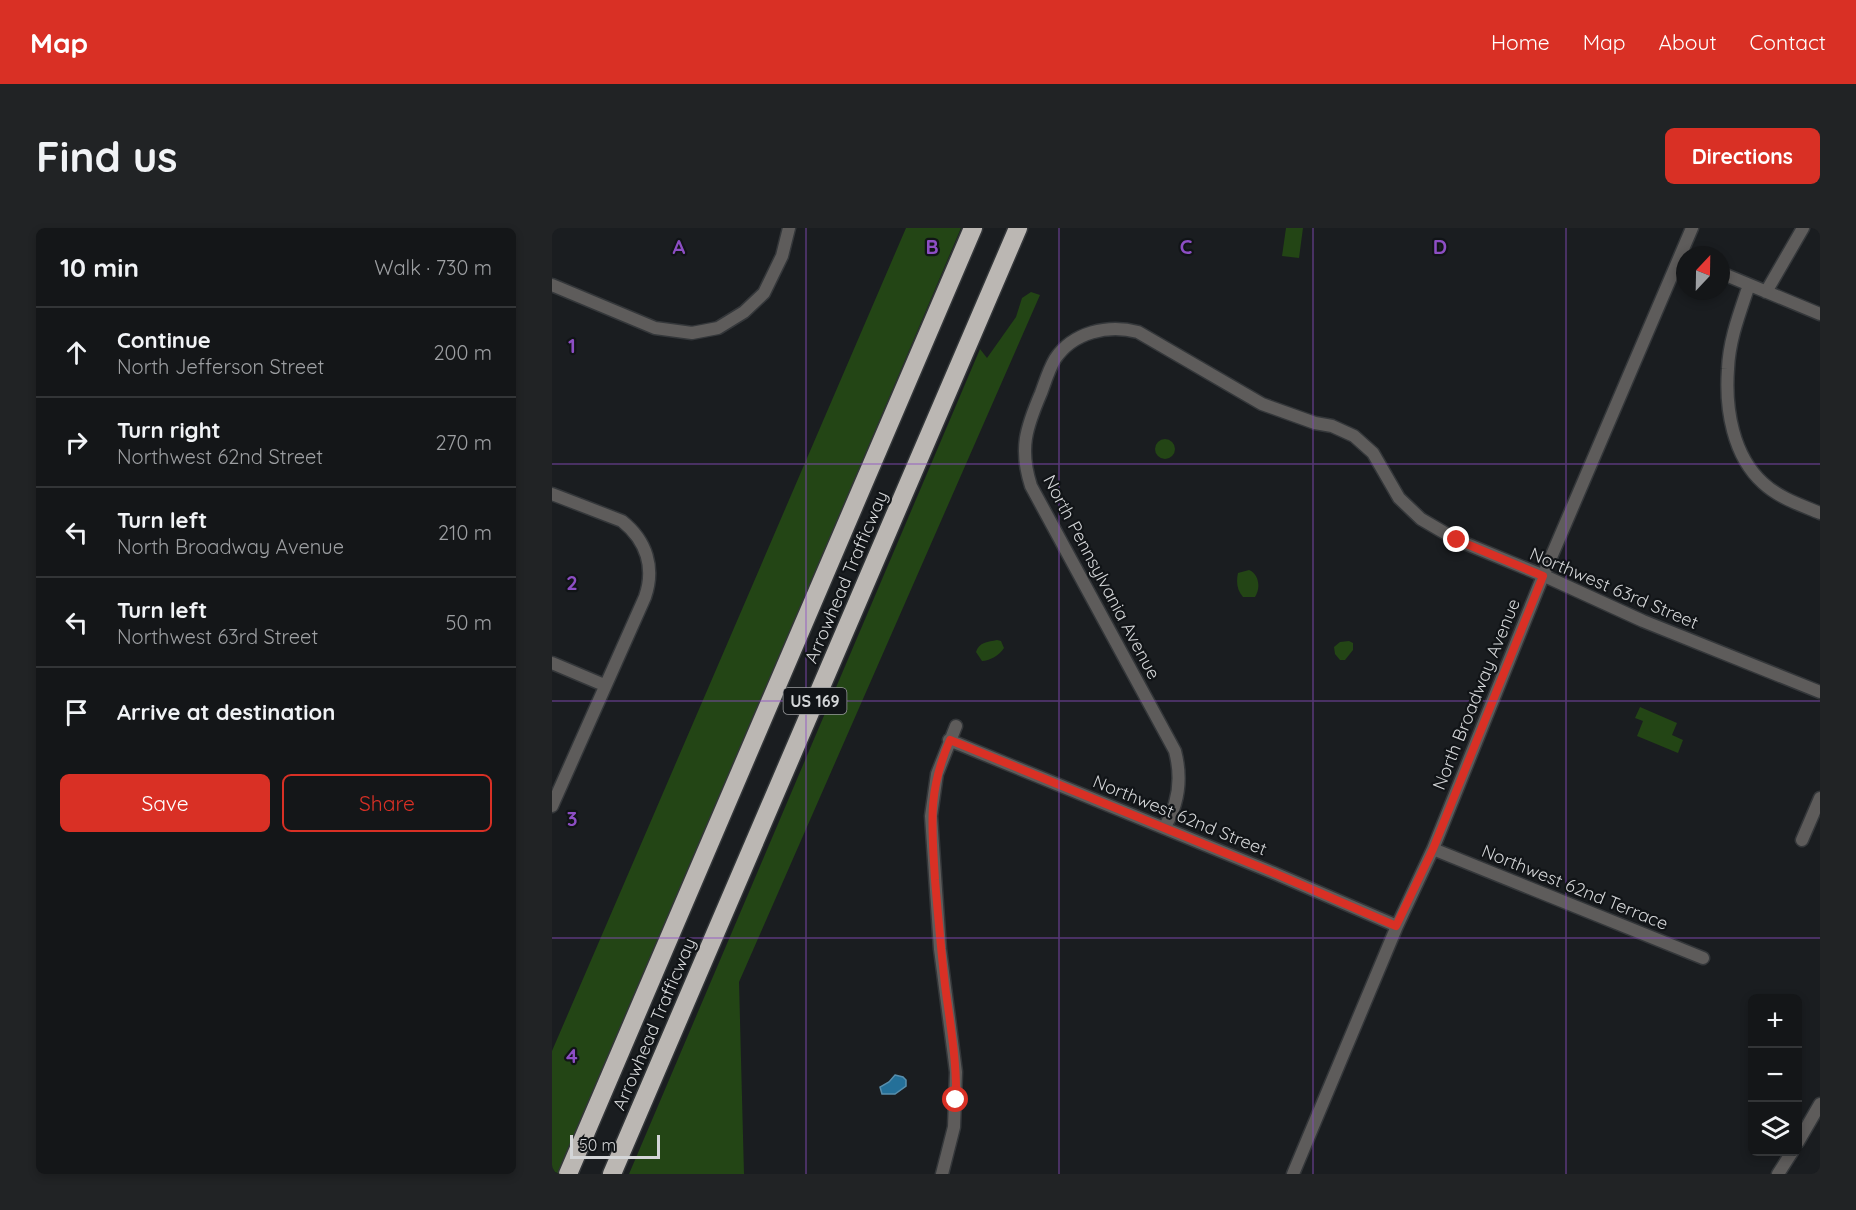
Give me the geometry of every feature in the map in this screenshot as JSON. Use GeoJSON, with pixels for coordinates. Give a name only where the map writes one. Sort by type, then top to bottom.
{"type":"FeatureCollection","features":[{"type":"Feature","properties":{"kind":"highway","name":"Arrowhead Trafficway"},"geometry":{"type":"LineString","coordinates":[[568,1174],[974,228]]}},
{"type":"Feature","properties":{"kind":"highway","name":"Arrowhead Trafficway"},"geometry":{"type":"LineString","coordinates":[[612,1174],[1018,228]]}},
{"type":"Feature","properties":{"kind":"street"},"geometry":{"type":"LineString","coordinates":[[552,285],[655,328],[692,333],[718,328],[744,312],[764,293],[782,256],[789,228]]}},
{"type":"Feature","properties":{"kind":"street","name":"North Broadway Avenue"},"geometry":{"type":"LineString","coordinates":[[1686,246],[1692,228]]}},
{"type":"Feature","properties":{"kind":"street"},"geometry":{"type":"LineString","coordinates":[[1766,292],[1803,228]]}},
{"type":"Feature","properties":{"kind":"street","name":"North Broadway Avenue"},"geometry":{"type":"LineString","coordinates":[[1293,1174],[1396,926],[1433,849],[1543,576],[1653,314],[1676,270]]}},
{"type":"Feature","properties":{"kind":"street"},"geometry":{"type":"LineString","coordinates":[[1730,277],[1820,314]]}},
{"type":"Feature","properties":{"kind":"street"},"geometry":{"type":"LineString","coordinates":[[1749,285],[1735,328],[1728,370],[1729,405],[1738,447],[1746,465],[1764,484],[1781,496],[1820,513]]}},
{"type":"Feature","properties":{"kind":"street","name":"North Pennsylvania Avenue"},"geometry":{"type":"LineString","coordinates":[[1138,332],[1121,329],[1092,332],[1065,348],[1054,361],[1029,422],[1024,455],[1031,486],[1175,751],[1179,777],[1178,795],[1173,812],[1164,828]]}},
{"type":"Feature","properties":{"kind":"street","name":"Northwest 63rd Street"},"geometry":{"type":"LineString","coordinates":[[1138,332],[1262,404],[1315,423],[1332,426],[1354,436],[1373,453],[1399,498],[1421,519],[1457,540],[1643,621],[1820,692]]}},
{"type":"Feature","properties":{"kind":"street"},"geometry":{"type":"LineString","coordinates":[[552,494],[622,521],[640,540],[647,555],[650,572],[648,589],[552,806]]}},
{"type":"Feature","properties":{"kind":"street"},"geometry":{"type":"LineString","coordinates":[[552,663],[604,686]]}},
{"type":"Feature","properties":{"kind":"street"},"geometry":{"type":"LineString","coordinates":[[942,1174],[954,1127],[956,1072],[940,949],[931,816],[937,774],[956,726]]}},
{"type":"Feature","properties":{"kind":"street","name":"Northwest 62nd Street"},"geometry":{"type":"LineString","coordinates":[[950,740],[1396,926]]}},
{"type":"Feature","properties":{"kind":"street"},"geometry":{"type":"LineString","coordinates":[[1802,840],[1820,798]]}},
{"type":"Feature","properties":{"kind":"street","name":"Northwest 62nd Terrace"},"geometry":{"type":"LineString","coordinates":[[1433,849],[1703,958]]}},
{"type":"Feature","properties":{"kind":"street"},"geometry":{"type":"LineString","coordinates":[[1802,1134],[1820,1104]]}},
{"type":"Feature","properties":{"kind":"street"},"geometry":{"type":"LineString","coordinates":[[1778,1174],[1789,1156]]}},
{"type":"Feature","properties":{"kind":"green space"},"geometry":{"type":"Polygon","coordinates":[[[906,228],[961,228],[560,1174],[552,1174],[552,1051],[906,228]]]}},
{"type":"Feature","properties":{"kind":"green space"},"geometry":{"type":"Polygon","coordinates":[[[1286,228],[1303,228],[1299,258],[1282,256],[1286,228]]]}},
{"type":"Feature","properties":{"kind":"green space"},"geometry":{"type":"Polygon","coordinates":[[[1031,292],[1040,295],[739,982],[744,1174],[629,1174],[980,349],[987,358],[1016,317],[1022,298],[1031,292]]]}},
{"type":"Feature","properties":{"kind":"green space"},"geometry":{"type":"Polygon","coordinates":[[[1165,439],[1172,442],[1175,449],[1172,456],[1165,459],[1158,456],[1155,449],[1158,442],[1165,439]]]}},
{"type":"Feature","properties":{"kind":"green space"},"geometry":{"type":"Polygon","coordinates":[[[1249,570],[1257,578],[1258,590],[1255,597],[1243,597],[1239,592],[1238,573],[1249,570]]]}},
{"type":"Feature","properties":{"kind":"green space"},"geometry":{"type":"Polygon","coordinates":[[[997,640],[1001,641],[1004,648],[1002,651],[982,661],[976,652],[979,646],[997,640]]]}},
{"type":"Feature","properties":{"kind":"green space"},"geometry":{"type":"Polygon","coordinates":[[[1340,642],[1353,643],[1353,650],[1345,660],[1340,660],[1335,654],[1334,647],[1340,642]]]}},
{"type":"Feature","properties":{"kind":"green space"},"geometry":{"type":"Polygon","coordinates":[[[1640,707],[1677,723],[1672,735],[1683,740],[1678,753],[1637,736],[1643,721],[1635,718],[1640,707]]]}},
{"type":"Feature","properties":{"kind":"water"},"geometry":{"type":"Polygon","coordinates":[[[895,1075],[906,1080],[906,1086],[895,1094],[882,1094],[880,1087],[895,1075]]]}},
{"type":"Feature","properties":{"kind":"route"},"geometry":{"type":"LineString","coordinates":[[956,1100],[956,1072],[940,949],[931,837],[931,816],[937,774],[950,740],[1274,873],[1396,926],[1433,849],[1543,576],[1457,540]]}}]}
